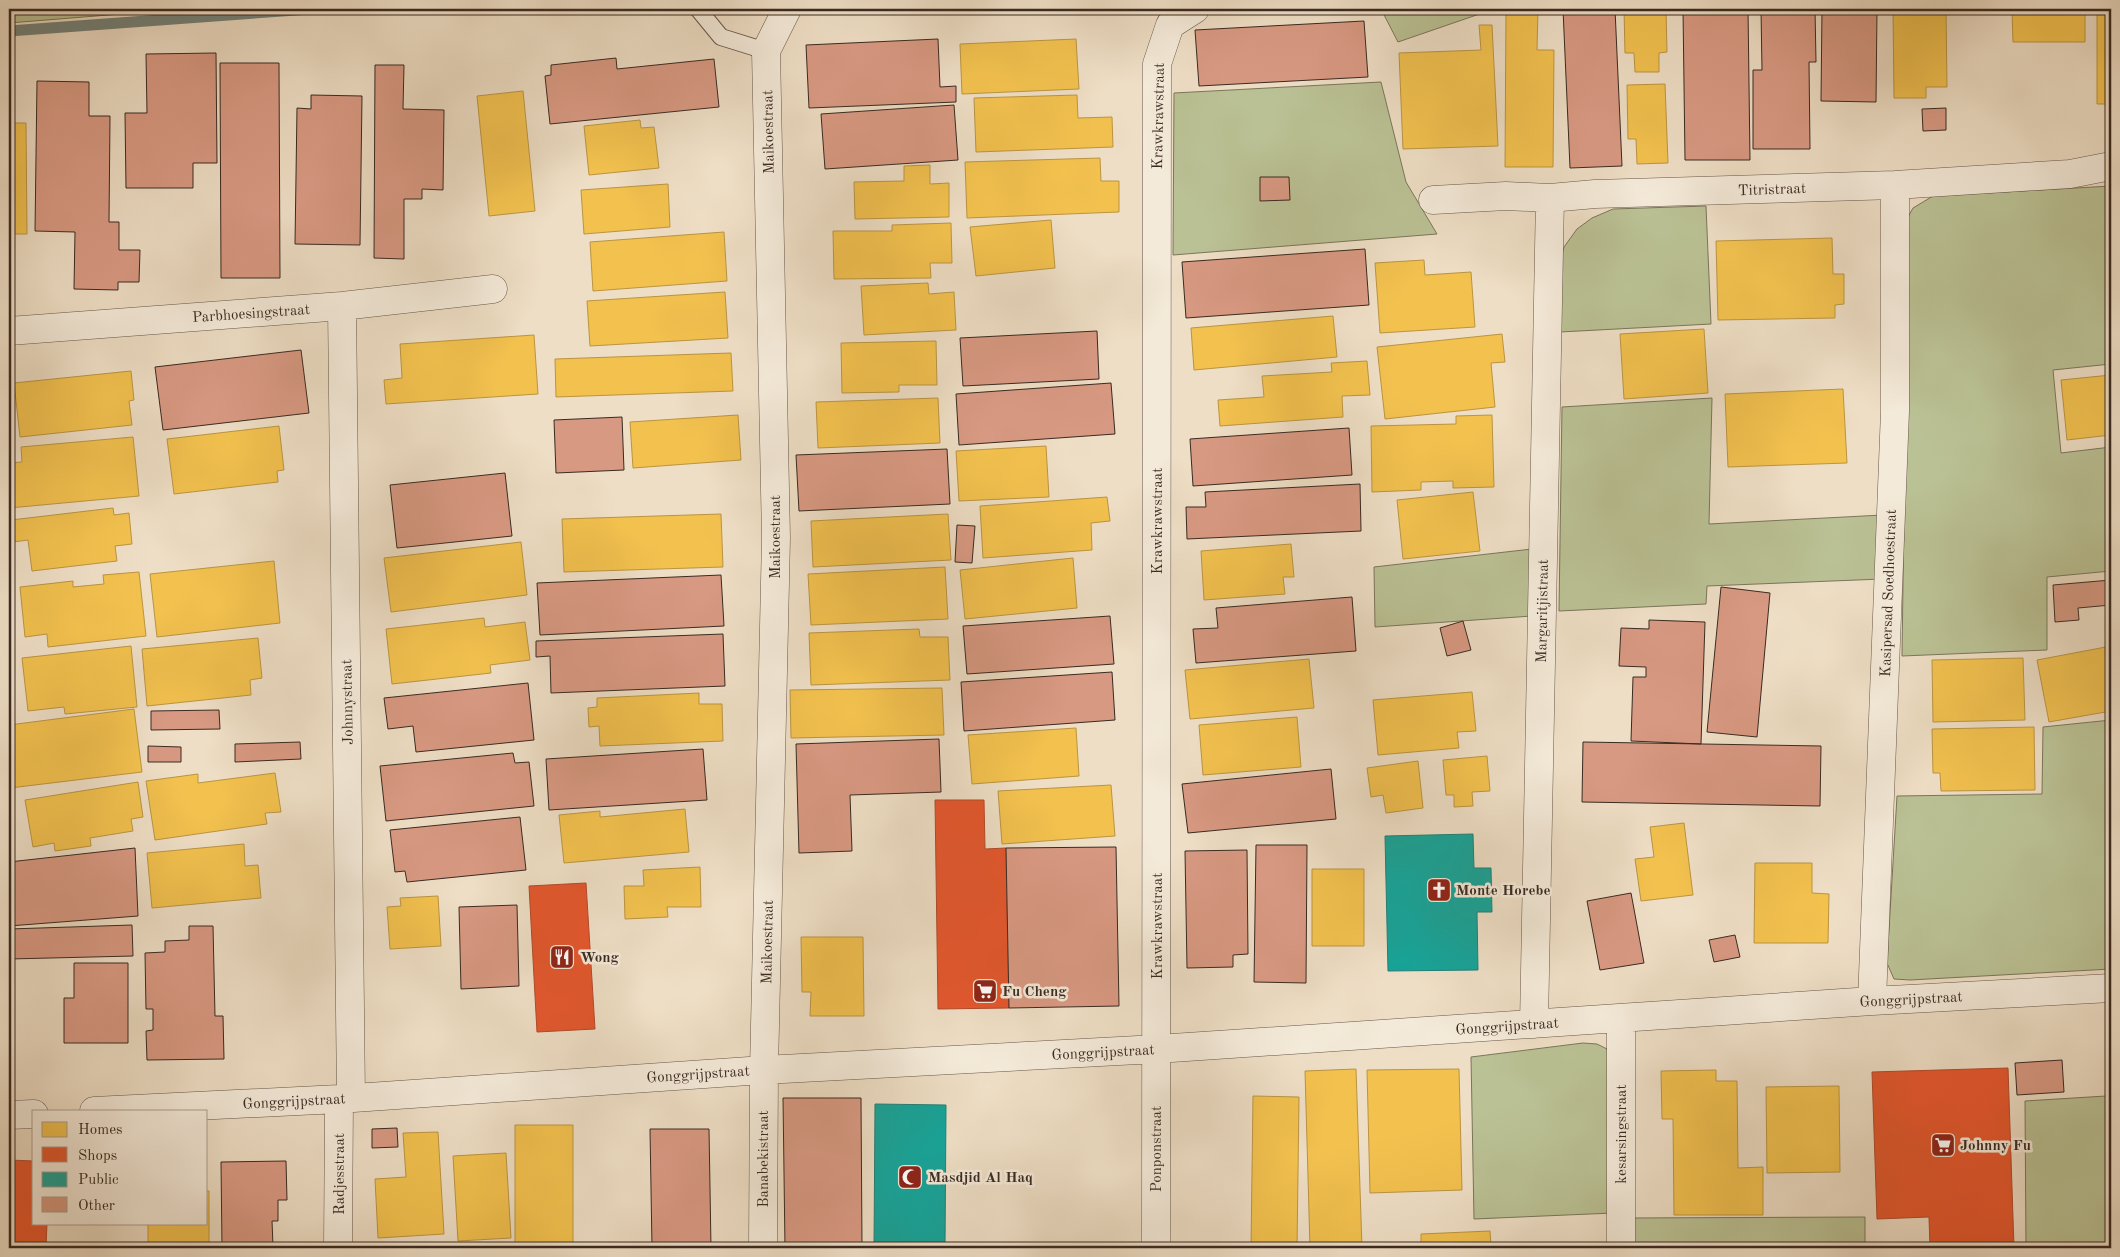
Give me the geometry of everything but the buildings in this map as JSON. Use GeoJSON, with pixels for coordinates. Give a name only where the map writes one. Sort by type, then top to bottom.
{"type":"FeatureCollection","features":[{"type":"Feature","properties":{"kind":"street","name":"Maikoestraat"},"geometry":{"type":"LineString","coordinates":[[764,1070],[776,538],[766,51],[787,9]]}},
{"type":"Feature","properties":{"kind":"street","name":"Krawkrawstraat"},"geometry":{"type":"LineString","coordinates":[[1157,1049],[1157,64],[1170,25],[1195,9]]}},
{"type":"Feature","properties":{"kind":"street","name":"Titristraat"},"geometry":{"type":"LineString","coordinates":[[1433,200],[1506,196],[1550,198],[1595,194],[1895,185],[2070,174],[2111,166]]}},
{"type":"Feature","properties":{"kind":"street","name":"Kasipersad Soedhoestraat"},"geometry":{"type":"LineString","coordinates":[[1872,1002],[1895,411],[1895,185]]}},
{"type":"Feature","properties":{"kind":"street","name":"Margaritjistraat"},"geometry":{"type":"LineString","coordinates":[[1534,1024],[1550,198]]}},
{"type":"Feature","properties":{"kind":"street","name":"Parbhoesingstraat"},"geometry":{"type":"LineString","coordinates":[[9,331],[342,306],[493,289]]}},
{"type":"Feature","properties":{"kind":"street","name":"Johnnystraat"},"geometry":{"type":"LineString","coordinates":[[342,306],[345,1099]]}},
{"type":"Feature","properties":{"kind":"street","name":"Gonggrijpstraat"},"geometry":{"type":"LineString","coordinates":[[115,1110],[345,1099],[764,1070],[1157,1049],[2111,988]]}},
{"type":"Feature","properties":{"kind":"street","name":"kesarsingstraat"},"geometry":{"type":"LineString","coordinates":[[1621,1019],[1621,1248]]}},
{"type":"Feature","properties":{"kind":"street","name":"Ponponstraat"},"geometry":{"type":"LineString","coordinates":[[1156,1248],[1157,1049]]}},
{"type":"Feature","properties":{"kind":"street","name":"Banabekistraat"},"geometry":{"type":"LineString","coordinates":[[763,1248],[764,1070]]}},
{"type":"Feature","properties":{"kind":"street","name":"Radjesstraat"},"geometry":{"type":"LineString","coordinates":[[338,1248],[345,1099]]}},
{"type":"Feature","properties":{"kind":"street"},"geometry":{"type":"LineString","coordinates":[[9,1115],[32,1114]]}},
{"type":"Feature","properties":{"kind":"lane"},"geometry":{"type":"LineString","coordinates":[[698,9],[721,36],[766,51]]}},
{"type":"Feature","properties":{"kind":"green space"},"geometry":{"type":"Polygon","coordinates":[[[9,9],[183,9],[9,23],[9,9]]]}},
{"type":"Feature","properties":{"kind":"green space"},"geometry":{"type":"Polygon","coordinates":[[[1381,9],[1494,9],[1398,42],[1381,9]]]}},
{"type":"Feature","properties":{"kind":"green space"},"geometry":{"type":"Polygon","coordinates":[[[1381,82],[1406,182],[1437,234],[1173,255],[1174,93],[1381,82]]]}},
{"type":"Feature","properties":{"kind":"green space"},"geometry":{"type":"Polygon","coordinates":[[[2111,186],[2111,364],[2053,370],[2061,453],[2111,447],[2111,571],[2047,577],[2047,650],[1902,656],[1908,217],[1913,208],[1933,196],[2111,186]]]}},
{"type":"Feature","properties":{"kind":"green space"},"geometry":{"type":"Polygon","coordinates":[[[1706,206],[1711,324],[1560,332],[1558,267],[1564,247],[1577,229],[1592,218],[1613,209],[1706,206]]]}},
{"type":"Feature","properties":{"kind":"green space"},"geometry":{"type":"Polygon","coordinates":[[[1712,398],[1709,524],[1883,515],[1882,579],[1707,586],[1706,604],[1559,611],[1562,407],[1712,398]]]}},
{"type":"Feature","properties":{"kind":"green space"},"geometry":{"type":"Polygon","coordinates":[[[1532,549],[1532,616],[1375,627],[1374,567],[1532,549]]]}},
{"type":"Feature","properties":{"kind":"green space"},"geometry":{"type":"Polygon","coordinates":[[[2111,720],[2111,969],[1910,980],[1894,979],[1887,963],[1897,796],[2042,794],[2043,727],[2111,720]]]}},
{"type":"Feature","properties":{"kind":"green space"},"geometry":{"type":"Polygon","coordinates":[[[1583,1043],[1597,1044],[1607,1049],[1610,1060],[1613,1213],[1474,1219],[1471,1057],[1583,1043]]]}},
{"type":"Feature","properties":{"kind":"green space"},"geometry":{"type":"Polygon","coordinates":[[[2106,1096],[2108,1248],[2026,1248],[2025,1101],[2106,1096]]]}},
{"type":"Feature","properties":{"kind":"green space"},"geometry":{"type":"Polygon","coordinates":[[[1865,1217],[1865,1248],[1629,1248],[1629,1218],[1865,1217]]]}},
{"type":"Feature","properties":{"kind":"waterway"},"geometry":{"type":"LineString","coordinates":[[9,31],[310,9]]}},
{"type":"Feature","properties":{"kind":"place","name":"Monte Horebe"},"geometry":{"type":"Point","coordinates":[1439,890]}},
{"type":"Feature","properties":{"kind":"place","name":"Wong"},"geometry":{"type":"Point","coordinates":[562,957]}},
{"type":"Feature","properties":{"kind":"place","name":"Fu Cheng"},"geometry":{"type":"Point","coordinates":[985,991]}},
{"type":"Feature","properties":{"kind":"place","name":"Johnny Fu"},"geometry":{"type":"Point","coordinates":[1943,1145]}},
{"type":"Feature","properties":{"kind":"place","name":"Masdjid Al Haq"},"geometry":{"type":"Point","coordinates":[910,1177]}}]}
